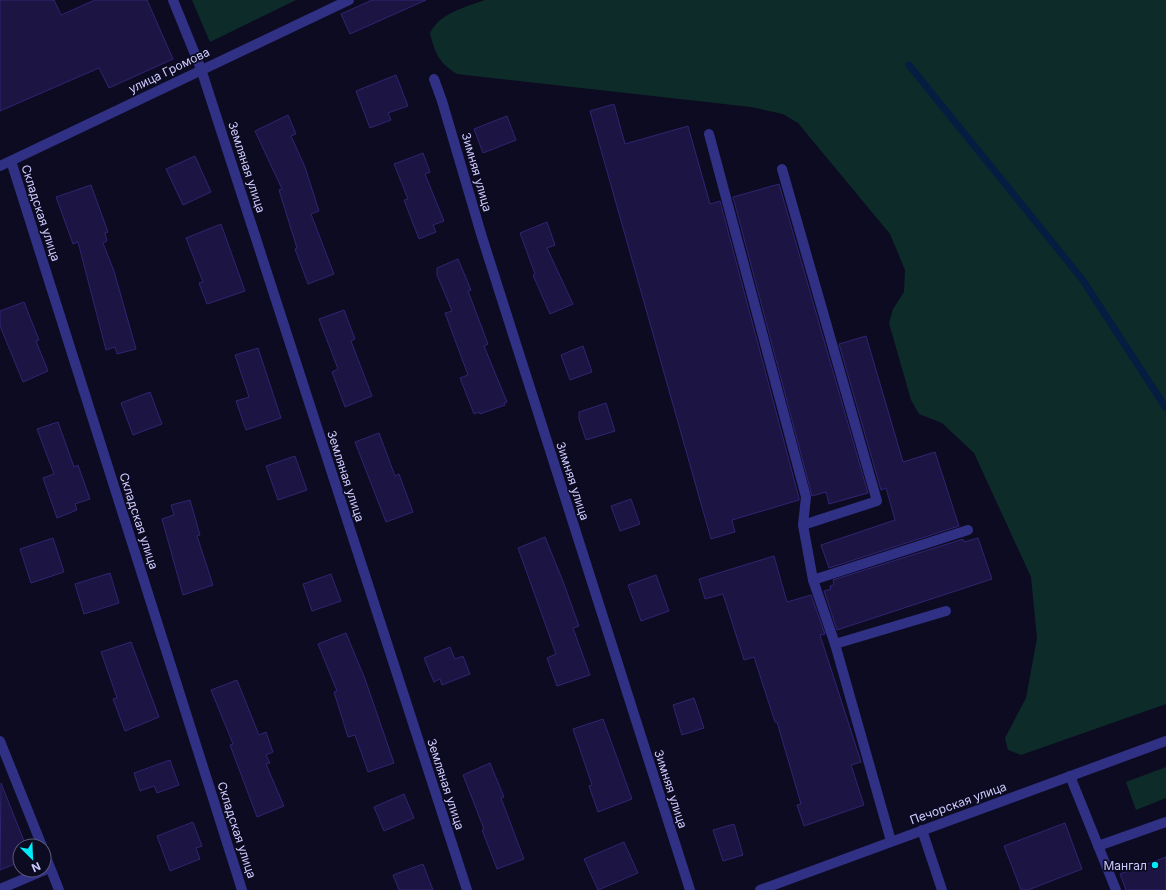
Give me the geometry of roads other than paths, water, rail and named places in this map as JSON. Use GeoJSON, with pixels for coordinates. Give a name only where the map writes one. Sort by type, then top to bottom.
{"type":"FeatureCollection","features":[{"type":"Feature","properties":{"kind":"street","name":"Земляная улица"},"geometry":{"type":"LineString","coordinates":[[173,0],[201,69],[467,890]]}},
{"type":"Feature","properties":{"kind":"street","name":"улица Громова"},"geometry":{"type":"LineString","coordinates":[[0,166],[201,69],[349,0]]}},
{"type":"Feature","properties":{"kind":"street","name":"Зимняя улица"},"geometry":{"type":"LineString","coordinates":[[434,79],[442,101],[482,237],[690,890]]}},
{"type":"Feature","properties":{"kind":"street"},"geometry":{"type":"LineString","coordinates":[[709,134],[806,497],[803,525],[814,580],[835,644],[891,841]]}},
{"type":"Feature","properties":{"kind":"street","name":"Складская улица"},"geometry":{"type":"LineString","coordinates":[[11,161],[242,890]]}},
{"type":"Feature","properties":{"kind":"street"},"geometry":{"type":"LineString","coordinates":[[782,169],[877,501],[803,525]]}},
{"type":"Feature","properties":{"kind":"street"},"geometry":{"type":"LineString","coordinates":[[814,580],[968,530]]}},
{"type":"Feature","properties":{"kind":"street"},"geometry":{"type":"LineString","coordinates":[[835,644],[946,611]]}},
{"type":"Feature","properties":{"kind":"street"},"geometry":{"type":"LineString","coordinates":[[0,741],[39,838]]}},
{"type":"Feature","properties":{"kind":"street","name":"Печорская улица"},"geometry":{"type":"LineString","coordinates":[[760,890],[1166,741]]}},
{"type":"Feature","properties":{"kind":"street"},"geometry":{"type":"LineString","coordinates":[[1070,776],[1116,890]]}},
{"type":"Feature","properties":{"kind":"street"},"geometry":{"type":"LineString","coordinates":[[1098,846],[1166,822]]}},
{"type":"Feature","properties":{"kind":"street"},"geometry":{"type":"LineString","coordinates":[[922,830],[942,890]]}},
{"type":"Feature","properties":{"kind":"street"},"geometry":{"type":"LineString","coordinates":[[52,873],[59,890]]}},
{"type":"Feature","properties":{"kind":"street"},"geometry":{"type":"LineString","coordinates":[[0,889],[26,878]]}},
{"type":"Feature","properties":{"kind":"waterway"},"geometry":{"type":"LineString","coordinates":[[909,65],[1082,279],[1166,408]]}},
{"type":"Feature","properties":{"kind":"place","name":"Мангал"},"geometry":{"type":"Point","coordinates":[1155,865]}}]}
